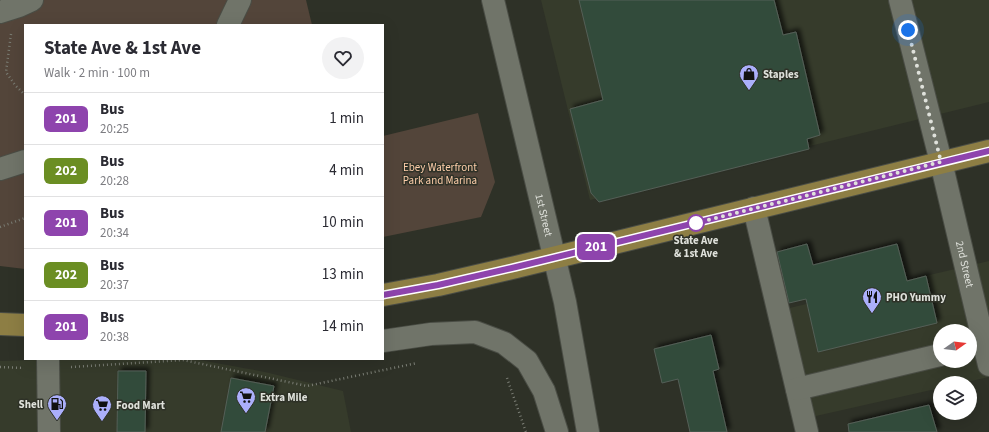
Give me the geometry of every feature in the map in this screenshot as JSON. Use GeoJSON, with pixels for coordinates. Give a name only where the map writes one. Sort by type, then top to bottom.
{"type":"FeatureCollection","features":[{"type":"Feature","properties":{"kind":"main road"},"geometry":{"type":"LineString","coordinates":[[384,295],[438,285],[989,151]]}},
{"type":"Feature","properties":{"kind":"main road"},"geometry":{"type":"LineString","coordinates":[[0,324],[24,324]]}},
{"type":"Feature","properties":{"kind":"street"},"geometry":{"type":"LineString","coordinates":[[6,20],[19,6],[32,0]]}},
{"type":"Feature","properties":{"kind":"street"},"geometry":{"type":"LineString","coordinates":[[228,24],[240,0]]}},
{"type":"Feature","properties":{"kind":"street","name":"1st Street"},"geometry":{"type":"LineString","coordinates":[[493,0],[565,302],[588,432]]}},
{"type":"Feature","properties":{"kind":"street","name":"2nd Street"},"geometry":{"type":"LineString","coordinates":[[900,0],[941,162],[983,316],[984,356]]}},
{"type":"Feature","properties":{"kind":"street"},"geometry":{"type":"LineString","coordinates":[[0,169],[24,161]]}},
{"type":"Feature","properties":{"kind":"street"},"geometry":{"type":"LineString","coordinates":[[754,208],[807,432]]}},
{"type":"Feature","properties":{"kind":"street"},"geometry":{"type":"LineString","coordinates":[[384,341],[431,334],[475,332],[504,343],[526,361],[544,391],[556,432]]}},
{"type":"Feature","properties":{"kind":"street"},"geometry":{"type":"LineString","coordinates":[[797,389],[933,357]]}},
{"type":"Feature","properties":{"kind":"street"},"geometry":{"type":"LineString","coordinates":[[48,364],[49,432]]}},
{"type":"Feature","properties":{"kind":"path"},"geometry":{"type":"LineString","coordinates":[[6,20],[6,72],[15,85],[24,94]]}},
{"type":"Feature","properties":{"kind":"path"},"geometry":{"type":"LineString","coordinates":[[0,227],[24,218]]}},
{"type":"Feature","properties":{"kind":"path"},"geometry":{"type":"LineString","coordinates":[[0,367],[183,360],[307,386],[421,362]]}},
{"type":"Feature","properties":{"kind":"path"},"geometry":{"type":"LineString","coordinates":[[502,372],[507,378],[526,432]]}},
{"type":"Feature","properties":{"kind":"shaded area"},"geometry":{"type":"Polygon","coordinates":[[[541,0],[989,0],[989,102],[590,200],[541,0]]]}},
{"type":"Feature","properties":{"kind":"shaded area"},"geometry":{"type":"Polygon","coordinates":[[[989,261],[989,377],[977,380],[977,376],[933,376],[933,390],[807,418],[781,310],[989,261]]]}},
{"type":"Feature","properties":{"kind":"shaded area"},"geometry":{"type":"Polygon","coordinates":[[[199,360],[265,372],[343,391],[351,432],[0,432],[0,361],[199,360]]]}},
{"type":"Feature","properties":{"kind":"green space"},"geometry":{"type":"Polygon","coordinates":[[[0,0],[306,0],[312,24],[24,24],[24,269],[0,266],[0,0]]]}},
{"type":"Feature","properties":{"kind":"green space","name":"Ebey Waterfront Park and Marina"},"geometry":{"type":"Polygon","coordinates":[[[478,113],[495,182],[481,217],[384,237],[384,136],[478,113]]]}},
{"type":"Feature","properties":{"kind":"building"},"geometry":{"type":"Polygon","coordinates":[[[579,0],[774,0],[783,35],[796,32],[820,135],[807,139],[809,149],[599,202],[591,193],[570,109],[603,100],[579,0]]]}},
{"type":"Feature","properties":{"kind":"building"},"geometry":{"type":"Polygon","coordinates":[[[807,244],[813,265],[897,244],[907,281],[926,276],[937,323],[818,352],[806,299],[789,303],[777,252],[807,244]]]}},
{"type":"Feature","properties":{"kind":"building"},"geometry":{"type":"Polygon","coordinates":[[[711,335],[719,369],[713,371],[727,432],[690,432],[678,379],[662,383],[654,349],[711,335]]]}},
{"type":"Feature","properties":{"kind":"building"},"geometry":{"type":"Polygon","coordinates":[[[118,371],[146,371],[145,432],[117,432],[118,371]]]}},
{"type":"Feature","properties":{"kind":"building"},"geometry":{"type":"Polygon","coordinates":[[[231,378],[274,386],[265,432],[221,432],[231,378]]]}},
{"type":"Feature","properties":{"kind":"building"},"geometry":{"type":"Polygon","coordinates":[[[929,405],[937,432],[849,432],[848,424],[929,405]]]}},
{"type":"Feature","properties":{"kind":"bus line","name":"201"},"geometry":{"type":"LineString","coordinates":[[384,295],[438,285],[516,267],[989,151]]}},
{"type":"Feature","properties":{"kind":"place","name":"Staples"},"geometry":{"type":"Point","coordinates":[749,91]}},
{"type":"Feature","properties":{"kind":"place","name":"State Ave & 1st Ave"},"geometry":{"type":"Point","coordinates":[696,223]}},
{"type":"Feature","properties":{"kind":"place","name":"PHO Yummy"},"geometry":{"type":"Point","coordinates":[872,314]}},
{"type":"Feature","properties":{"kind":"place","name":"Extra Mile"},"geometry":{"type":"Point","coordinates":[246,414]}},
{"type":"Feature","properties":{"kind":"place","name":"Shell"},"geometry":{"type":"Point","coordinates":[57,421]}},
{"type":"Feature","properties":{"kind":"place","name":"Food Mart"},"geometry":{"type":"Point","coordinates":[102,422]}},
{"type":"Feature","properties":{"kind":"route"},"geometry":{"type":"LineString","coordinates":[[696,223],[692,224],[941,162],[908,30]]}}]}
